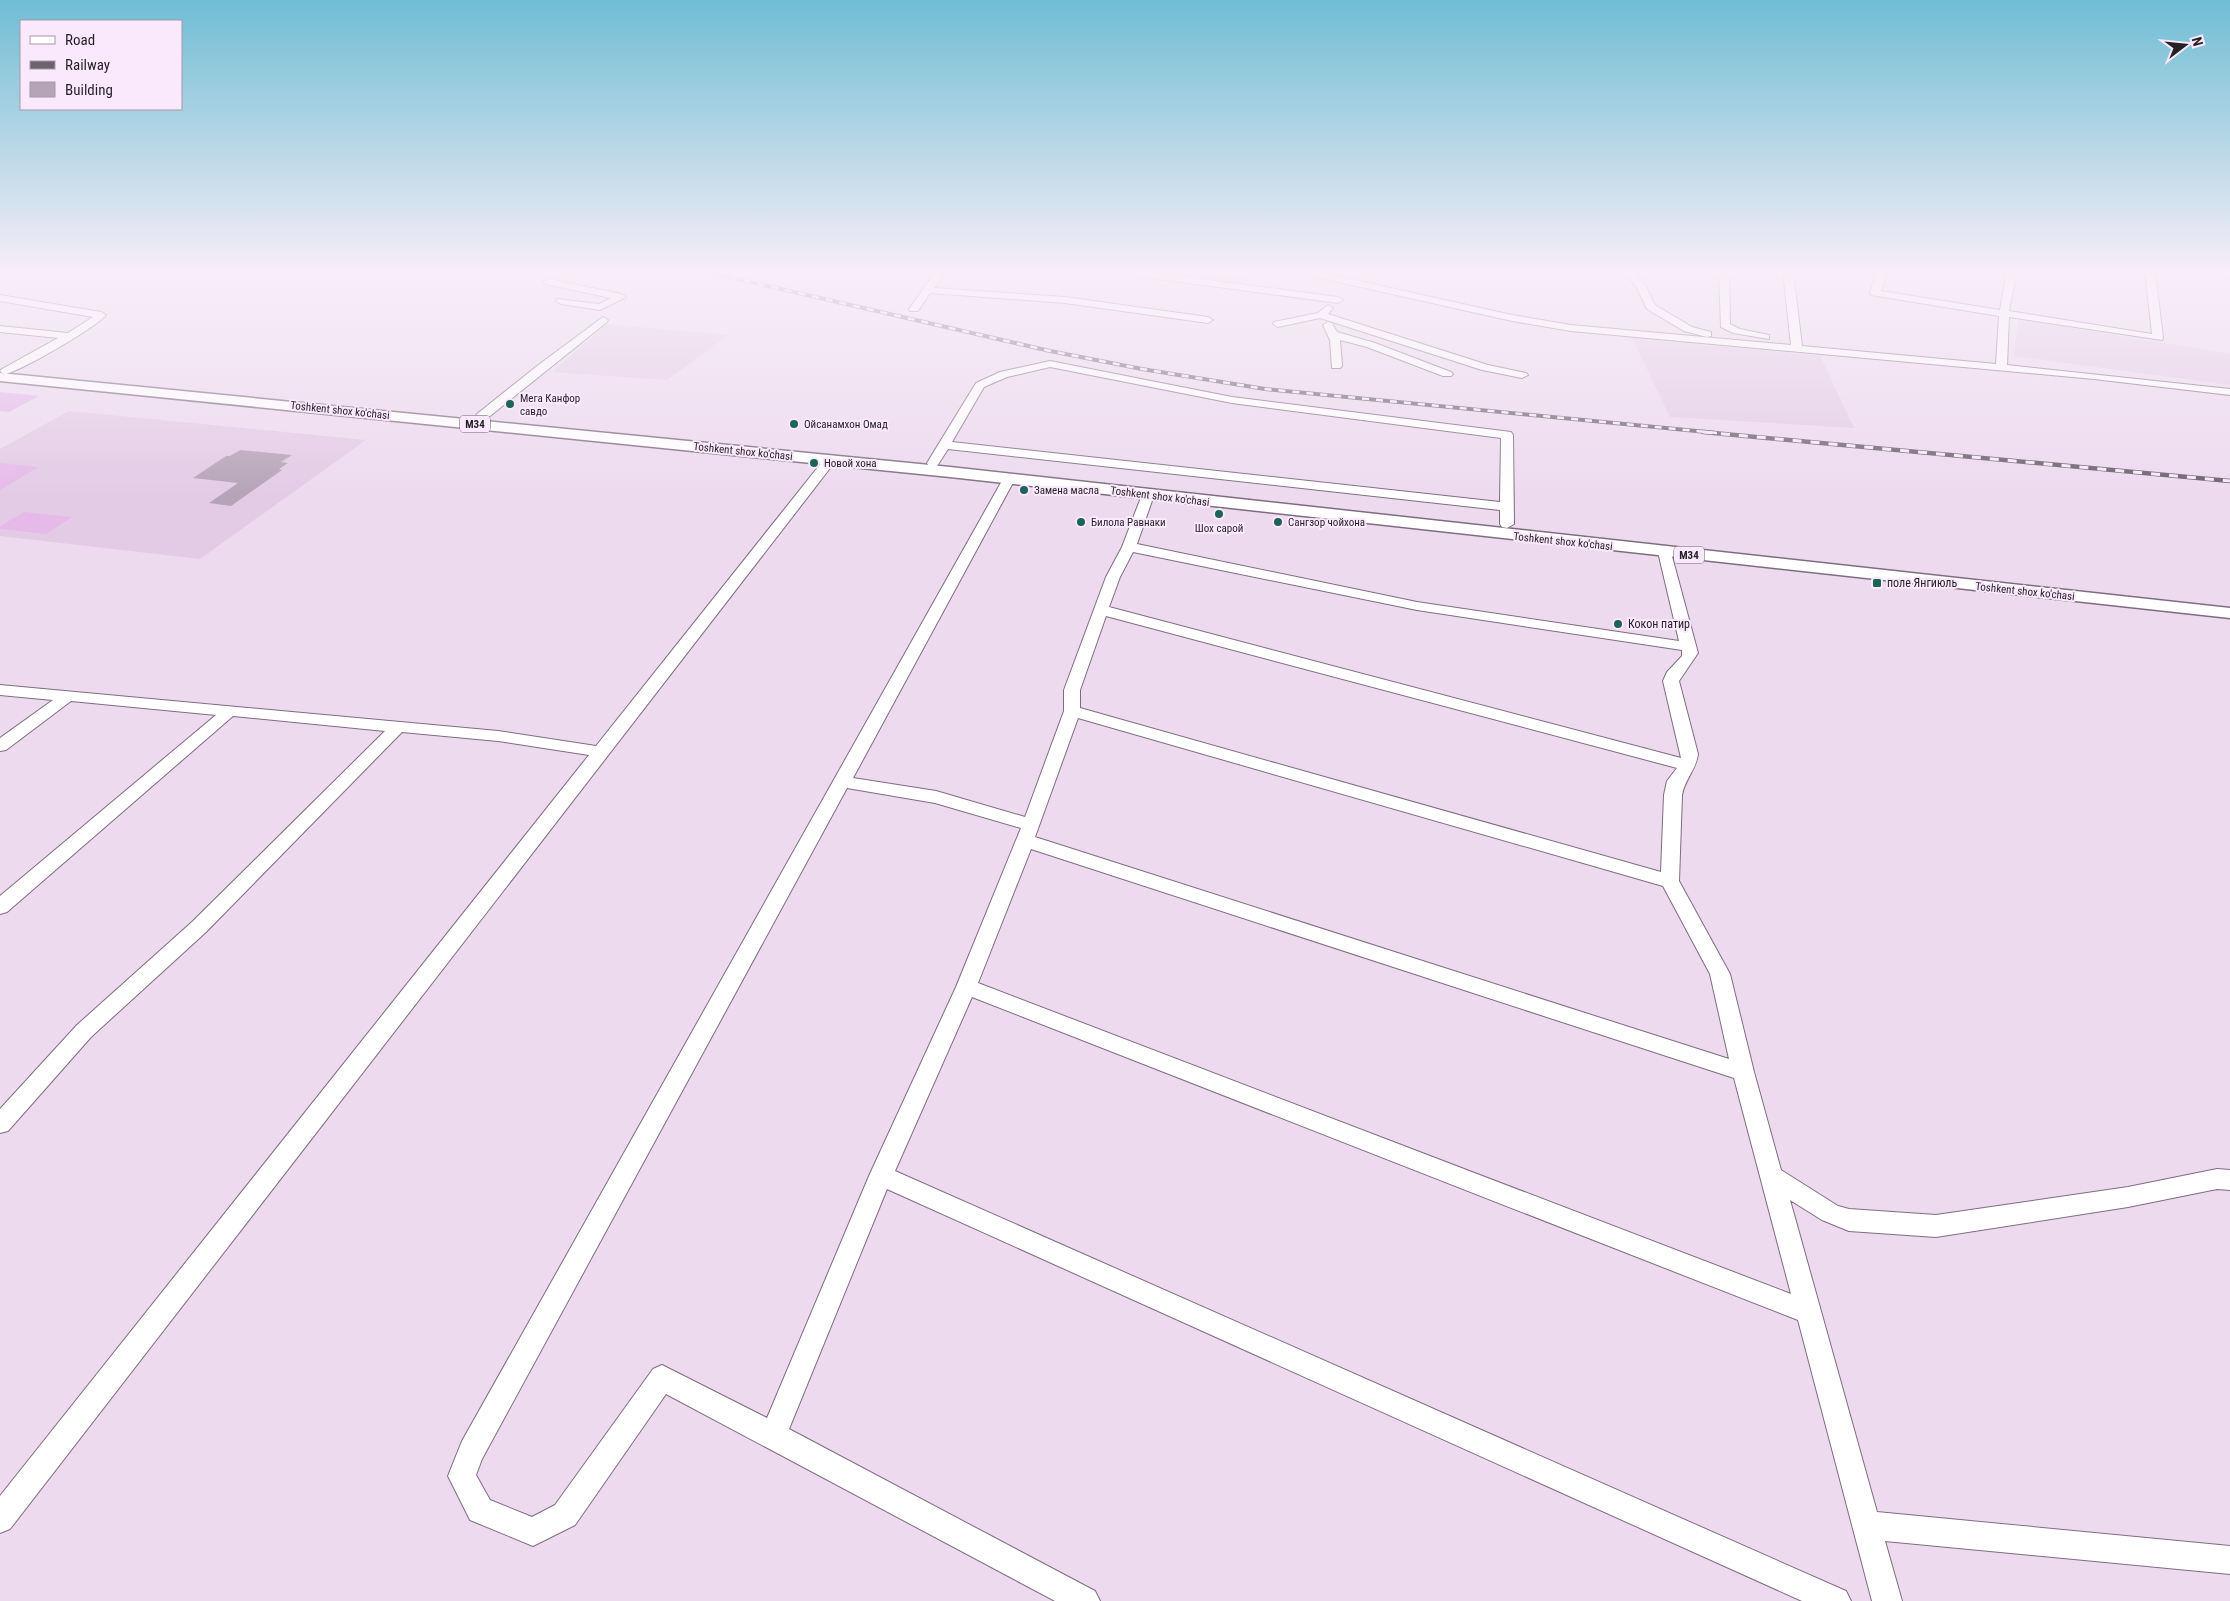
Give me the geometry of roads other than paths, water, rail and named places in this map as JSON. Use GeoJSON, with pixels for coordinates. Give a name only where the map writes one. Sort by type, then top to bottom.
{"type":"FeatureCollection","features":[{"type":"Feature","properties":{"kind":"main road","name":"Toshkent shox ko'chasi"},"geometry":{"type":"LineString","coordinates":[[2,373],[610,428],[933,463],[1091,484],[1148,494],[2230,613]]}},
{"type":"Feature","properties":{"kind":"main road","name":"Toshkent shox ko'chasi"},"geometry":{"type":"LineString","coordinates":[[2,373],[1009,479],[1091,484],[1507,524],[2230,602]]}},
{"type":"Feature","properties":{"kind":"street"},"geometry":{"type":"LineString","coordinates":[[2,373],[53,346]]}},
{"type":"Feature","properties":{"kind":"street"},"geometry":{"type":"LineString","coordinates":[[481,417],[570,346]]}},
{"type":"Feature","properties":{"kind":"street"},"geometry":{"type":"LineString","coordinates":[[1336,346],[1336,366]]}},
{"type":"Feature","properties":{"kind":"street"},"geometry":{"type":"LineString","coordinates":[[1373,346],[1447,374]]}},
{"type":"Feature","properties":{"kind":"street"},"geometry":{"type":"LineString","coordinates":[[1417,346],[1486,368],[1522,375]]}},
{"type":"Feature","properties":{"kind":"street"},"geometry":{"type":"LineString","coordinates":[[1808,346],[2230,392]]}},
{"type":"Feature","properties":{"kind":"street"},"geometry":{"type":"LineString","coordinates":[[2001,367],[2002,346]]}},
{"type":"Feature","properties":{"kind":"street"},"geometry":{"type":"LineString","coordinates":[[933,463],[980,385],[1004,374],[1050,364],[1232,400],[1506,435],[1507,524]]}},
{"type":"Feature","properties":{"kind":"street"},"geometry":{"type":"LineString","coordinates":[[945,444],[1506,507]]}},
{"type":"Feature","properties":{"kind":"street"},"geometry":{"type":"LineString","coordinates":[[0,1519],[830,460]]}},
{"type":"Feature","properties":{"kind":"street"},"geometry":{"type":"LineString","coordinates":[[1009,479],[472,1451],[462,1476],[480,1510],[533,1532],[565,1515],[662,1378],[774,1435],[1085,1601]]}},
{"type":"Feature","properties":{"kind":"street"},"geometry":{"type":"LineString","coordinates":[[774,1435],[881,1176],[966,987],[1028,833],[1072,711],[1072,690],[1114,577],[1129,547],[1148,494]]}},
{"type":"Feature","properties":{"kind":"street"},"geometry":{"type":"LineString","coordinates":[[1129,547],[1417,606],[1689,647]]}},
{"type":"Feature","properties":{"kind":"street"},"geometry":{"type":"LineString","coordinates":[[1665,552],[1689,647],[1689,657],[1673,675],[1671,681],[1690,754],[1688,765],[1676,781],[1673,795],[1670,881],[1720,974],[1743,1072],[1887,1601]]}},
{"type":"Feature","properties":{"kind":"street"},"geometry":{"type":"LineString","coordinates":[[1102,610],[1688,765]]}},
{"type":"Feature","properties":{"kind":"street"},"geometry":{"type":"LineString","coordinates":[[0,690],[498,736],[601,752]]}},
{"type":"Feature","properties":{"kind":"street"},"geometry":{"type":"LineString","coordinates":[[0,746],[67,697]]}},
{"type":"Feature","properties":{"kind":"street"},"geometry":{"type":"LineString","coordinates":[[0,907],[230,711]]}},
{"type":"Feature","properties":{"kind":"street"},"geometry":{"type":"LineString","coordinates":[[1072,711],[1670,881]]}},
{"type":"Feature","properties":{"kind":"street"},"geometry":{"type":"LineString","coordinates":[[0,1124],[84,1031],[199,926],[397,728]]}},
{"type":"Feature","properties":{"kind":"street"},"geometry":{"type":"LineString","coordinates":[[842,782],[936,797],[1028,833],[1743,1072]]}},
{"type":"Feature","properties":{"kind":"street"},"geometry":{"type":"LineString","coordinates":[[966,987],[1808,1312]]}},
{"type":"Feature","properties":{"kind":"street"},"geometry":{"type":"LineString","coordinates":[[881,1176],[1836,1601]]}},
{"type":"Feature","properties":{"kind":"street"},"geometry":{"type":"LineString","coordinates":[[1771,1176],[1830,1213],[1849,1220],[1936,1226],[2128,1198],[2217,1179],[2230,1180]]}},
{"type":"Feature","properties":{"kind":"street"},"geometry":{"type":"LineString","coordinates":[[1867,1525],[2230,1560]]}},
{"type":"Feature","properties":{"kind":"railway"},"geometry":{"type":"LineString","coordinates":[[1027,346],[1142,369],[1265,389],[1717,433]]}},
{"type":"Feature","properties":{"kind":"railway"},"geometry":{"type":"LineString","coordinates":[[1703,432],[2230,481]]}},
{"type":"Feature","properties":{"kind":"place","name":"Мега Канфор савдо"},"geometry":{"type":"Point","coordinates":[510,404]}},
{"type":"Feature","properties":{"kind":"place","name":"Ойсанамхон Омад"},"geometry":{"type":"Point","coordinates":[794,424]}},
{"type":"Feature","properties":{"kind":"place","name":"Новой хона"},"geometry":{"type":"Point","coordinates":[814,463]}},
{"type":"Feature","properties":{"kind":"place","name":"Замена масла"},"geometry":{"type":"Point","coordinates":[1024,490]}},
{"type":"Feature","properties":{"kind":"place","name":"Шох сарой"},"geometry":{"type":"Point","coordinates":[1219,514]}},
{"type":"Feature","properties":{"kind":"place","name":"Билола Равнаки"},"geometry":{"type":"Point","coordinates":[1081,522]}},
{"type":"Feature","properties":{"kind":"place","name":"Сангзор чойхона"},"geometry":{"type":"Point","coordinates":[1278,522]}},
{"type":"Feature","properties":{"kind":"place","name":"поле Янгиюль"},"geometry":{"type":"Point","coordinates":[1877,583]}},
{"type":"Feature","properties":{"kind":"place","name":"Кокон патир"},"geometry":{"type":"Point","coordinates":[1618,624]}}]}
